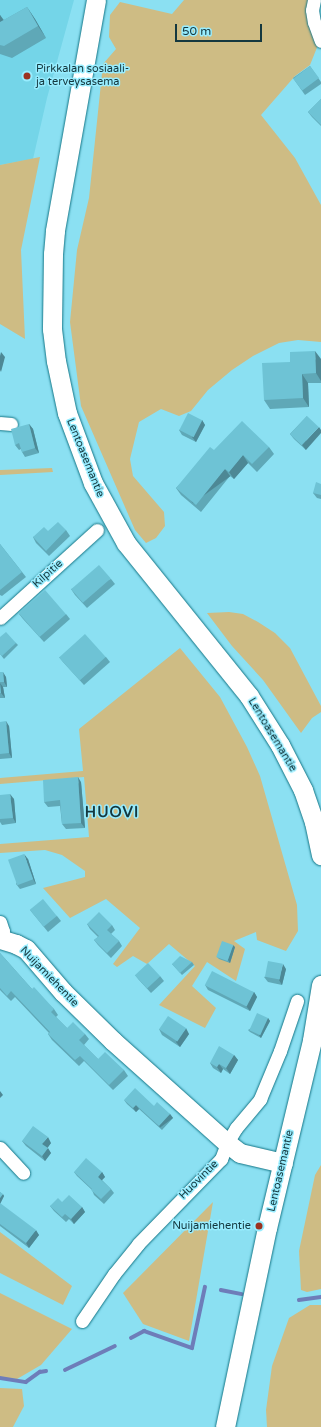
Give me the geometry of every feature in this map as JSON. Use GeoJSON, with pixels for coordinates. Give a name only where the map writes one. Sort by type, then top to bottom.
{"type":"FeatureCollection","features":[{"type":"Feature","properties":{"kind":"main road","name":"Lentoasemantie"},"geometry":{"type":"LineString","coordinates":[[96,0],[56,224],[53,254],[52,329],[56,361],[67,413],[93,483],[126,543],[249,696],[280,745],[303,790],[314,822],[321,855]]}},
{"type":"Feature","properties":{"kind":"main road","name":"Nuijamiehentie"},"geometry":{"type":"LineString","coordinates":[[1,933],[26,949],[63,992],[113,1041],[227,1143],[240,1152],[282,1163]]}},
{"type":"Feature","properties":{"kind":"main road","name":"Lentoasemantie"},"geometry":{"type":"LineString","coordinates":[[225,1427],[282,1163],[312,1040],[321,985]]}},
{"type":"Feature","properties":{"kind":"street"},"geometry":{"type":"LineString","coordinates":[[314,0],[312,10],[314,22],[321,40]]}},
{"type":"Feature","properties":{"kind":"street","name":"Kilpitie"},"geometry":{"type":"LineString","coordinates":[[0,618],[96,530]]}},
{"type":"Feature","properties":{"kind":"street","name":"Huovintie"},"geometry":{"type":"LineString","coordinates":[[82,1321],[114,1274],[138,1244],[221,1158],[227,1143],[236,1128],[260,1099],[280,1051],[297,1001]]}},
{"type":"Feature","properties":{"kind":"street"},"geometry":{"type":"LineString","coordinates":[[0,1148],[23,1173]]}},
{"type":"Feature","properties":{"kind":"shaded area","name":"Pirkkalan sosiaali- ja terveysasema"},"geometry":{"type":"Polygon","coordinates":[[[0,0],[74,0],[47,98],[33,159],[0,165],[0,0]]]}},
{"type":"Feature","properties":{"kind":"shaded area"},"geometry":{"type":"Polygon","coordinates":[[[184,0],[309,0],[318,45],[310,65],[295,76],[261,115],[295,158],[321,205],[321,342],[298,340],[279,343],[253,356],[232,370],[208,390],[191,411],[179,416],[161,409],[139,422],[130,459],[133,476],[164,512],[165,526],[156,538],[146,543],[135,530],[81,406],[70,322],[77,250],[89,198],[103,64],[116,49],[109,37],[110,15],[120,2],[172,14],[184,0]]]}},
{"type":"Feature","properties":{"kind":"shaded area"},"geometry":{"type":"Polygon","coordinates":[[[40,157],[21,250],[25,339],[0,324],[0,165],[40,157]]]}},
{"type":"Feature","properties":{"kind":"shaded area"},"geometry":{"type":"Polygon","coordinates":[[[52,468],[53,472],[0,475],[0,470],[52,468]]]}},
{"type":"Feature","properties":{"kind":"shaded area"},"geometry":{"type":"Polygon","coordinates":[[[229,612],[243,614],[258,622],[275,633],[290,648],[321,706],[321,712],[312,718],[301,733],[263,680],[232,646],[207,613],[229,612]]]}},
{"type":"Feature","properties":{"kind":"shaded area"},"geometry":{"type":"Polygon","coordinates":[[[180,648],[220,697],[247,747],[260,776],[297,905],[298,931],[286,951],[257,940],[256,932],[234,941],[245,949],[236,981],[207,962],[192,986],[216,1008],[205,1028],[159,1005],[195,966],[169,944],[147,964],[133,956],[117,967],[113,964],[140,928],[106,899],[70,918],[43,888],[85,877],[85,871],[62,855],[45,850],[0,853],[0,844],[89,837],[84,777],[0,784],[0,778],[83,771],[79,729],[180,648]]]}},
{"type":"Feature","properties":{"kind":"shaded area"},"geometry":{"type":"Polygon","coordinates":[[[321,1165],[321,1289],[307,1292],[301,1290],[299,1251],[315,1175],[321,1165]]]}},
{"type":"Feature","properties":{"kind":"shaded area"},"geometry":{"type":"Polygon","coordinates":[[[213,1202],[189,1341],[143,1324],[123,1293],[213,1202]]]}},
{"type":"Feature","properties":{"kind":"shaded area"},"geometry":{"type":"Polygon","coordinates":[[[0,1232],[72,1286],[63,1305],[0,1273],[0,1232]]]}},
{"type":"Feature","properties":{"kind":"shaded area"},"geometry":{"type":"Polygon","coordinates":[[[0,1293],[72,1329],[41,1365],[17,1379],[0,1377],[0,1293]]]}},
{"type":"Feature","properties":{"kind":"shaded area"},"geometry":{"type":"Polygon","coordinates":[[[310,1305],[321,1305],[321,1427],[267,1427],[266,1410],[272,1366],[289,1318],[310,1305]]]}},
{"type":"Feature","properties":{"kind":"shaded area"},"geometry":{"type":"Polygon","coordinates":[[[0,1388],[22,1389],[24,1406],[13,1427],[0,1427],[0,1388]]]}},
{"type":"Feature","properties":{"kind":"building"},"geometry":{"type":"Polygon","coordinates":[[[27,7],[38,26],[4,46],[0,45],[0,22],[27,7]]]}},
{"type":"Feature","properties":{"kind":"building"},"geometry":{"type":"Polygon","coordinates":[[[310,66],[319,78],[302,91],[293,79],[310,66]]]}},
{"type":"Feature","properties":{"kind":"building"},"geometry":{"type":"Polygon","coordinates":[[[321,99],[321,125],[308,112],[321,99]]]}},
{"type":"Feature","properties":{"kind":"building"},"geometry":{"type":"Polygon","coordinates":[[[315,351],[316,373],[302,374],[303,398],[264,400],[262,363],[290,362],[290,352],[315,351]]]}},
{"type":"Feature","properties":{"kind":"building"},"geometry":{"type":"Polygon","coordinates":[[[188,413],[202,420],[194,437],[179,430],[188,413]]]}},
{"type":"Feature","properties":{"kind":"building"},"geometry":{"type":"Polygon","coordinates":[[[307,416],[319,427],[302,445],[290,434],[307,416]]]}},
{"type":"Feature","properties":{"kind":"building"},"geometry":{"type":"Polygon","coordinates":[[[242,421],[269,447],[252,464],[243,455],[229,472],[225,469],[196,505],[176,488],[210,447],[214,450],[242,421]]]}},
{"type":"Feature","properties":{"kind":"building"},"geometry":{"type":"Polygon","coordinates":[[[29,424],[35,448],[22,452],[19,443],[15,445],[11,429],[29,424]]]}},
{"type":"Feature","properties":{"kind":"building"},"geometry":{"type":"Polygon","coordinates":[[[316,482],[321,484],[321,495],[313,493],[316,482]]]}},
{"type":"Feature","properties":{"kind":"building"},"geometry":{"type":"Polygon","coordinates":[[[58,522],[66,530],[46,551],[33,537],[44,527],[48,531],[58,522]]]}},
{"type":"Feature","properties":{"kind":"building"},"geometry":{"type":"Polygon","coordinates":[[[0,544],[22,572],[0,590],[0,544]]]}},
{"type":"Feature","properties":{"kind":"building"},"geometry":{"type":"Polygon","coordinates":[[[99,565],[111,579],[83,603],[71,589],[99,565]]]}},
{"type":"Feature","properties":{"kind":"building"},"geometry":{"type":"Polygon","coordinates":[[[45,590],[66,614],[40,637],[19,613],[45,590]]]}},
{"type":"Feature","properties":{"kind":"building"},"geometry":{"type":"Polygon","coordinates":[[[6,632],[16,643],[2,656],[0,654],[0,637],[6,632]]]}},
{"type":"Feature","properties":{"kind":"building"},"geometry":{"type":"Polygon","coordinates":[[[85,634],[106,657],[80,680],[59,657],[85,634]]]}},
{"type":"Feature","properties":{"kind":"building"},"geometry":{"type":"Polygon","coordinates":[[[0,672],[3,672],[4,682],[0,682],[0,672]]]}},
{"type":"Feature","properties":{"kind":"building"},"geometry":{"type":"Polygon","coordinates":[[[6,721],[9,753],[0,754],[0,722],[6,721]]]}},
{"type":"Feature","properties":{"kind":"building"},"geometry":{"type":"Polygon","coordinates":[[[78,777],[81,823],[62,824],[60,800],[44,802],[43,780],[78,777]]]}},
{"type":"Feature","properties":{"kind":"building"},"geometry":{"type":"Polygon","coordinates":[[[10,794],[13,818],[0,819],[0,795],[10,794]]]}},
{"type":"Feature","properties":{"kind":"building"},"geometry":{"type":"Polygon","coordinates":[[[24,854],[33,879],[17,885],[8,860],[24,854]]]}},
{"type":"Feature","properties":{"kind":"building"},"geometry":{"type":"Polygon","coordinates":[[[43,899],[57,916],[44,927],[30,910],[43,899]]]}},
{"type":"Feature","properties":{"kind":"building"},"geometry":{"type":"Polygon","coordinates":[[[99,912],[112,925],[107,930],[119,941],[107,953],[94,940],[99,936],[87,924],[99,912]]]}},
{"type":"Feature","properties":{"kind":"building"},"geometry":{"type":"Polygon","coordinates":[[[222,941],[233,945],[227,961],[216,957],[222,941]]]}},
{"type":"Feature","properties":{"kind":"building"},"geometry":{"type":"Polygon","coordinates":[[[0,953],[32,989],[34,987],[54,1009],[51,1012],[67,1028],[73,1022],[85,1034],[79,1040],[98,1059],[105,1052],[124,1070],[109,1085],[80,1056],[75,1060],[48,1034],[50,1032],[11,991],[7,996],[0,988],[0,953]]]}},
{"type":"Feature","properties":{"kind":"building"},"geometry":{"type":"Polygon","coordinates":[[[180,956],[192,962],[180,973],[172,964],[180,956]]]}},
{"type":"Feature","properties":{"kind":"building"},"geometry":{"type":"Polygon","coordinates":[[[268,961],[283,964],[280,980],[265,977],[268,961]]]}},
{"type":"Feature","properties":{"kind":"building"},"geometry":{"type":"Polygon","coordinates":[[[148,963],[160,976],[147,988],[135,975],[148,963]]]}},
{"type":"Feature","properties":{"kind":"building"},"geometry":{"type":"Polygon","coordinates":[[[212,971],[254,992],[247,1007],[205,985],[212,971]]]}},
{"type":"Feature","properties":{"kind":"building"},"geometry":{"type":"Polygon","coordinates":[[[257,1013],[268,1018],[260,1035],[249,1030],[257,1013]]]}},
{"type":"Feature","properties":{"kind":"building"},"geometry":{"type":"Polygon","coordinates":[[[168,1016],[186,1028],[177,1042],[159,1029],[168,1016]]]}},
{"type":"Feature","properties":{"kind":"building"},"geometry":{"type":"Polygon","coordinates":[[[219,1046],[234,1055],[226,1068],[219,1064],[217,1067],[210,1063],[219,1046]]]}},
{"type":"Feature","properties":{"kind":"building"},"geometry":{"type":"Polygon","coordinates":[[[135,1088],[154,1106],[157,1102],[170,1114],[159,1126],[136,1105],[133,1108],[124,1100],[135,1088]]]}},
{"type":"Feature","properties":{"kind":"building"},"geometry":{"type":"Polygon","coordinates":[[[33,1126],[48,1137],[42,1144],[48,1148],[42,1156],[22,1141],[33,1126]]]}},
{"type":"Feature","properties":{"kind":"building"},"geometry":{"type":"Polygon","coordinates":[[[86,1158],[102,1172],[98,1177],[111,1189],[101,1199],[74,1172],[86,1158]]]}},
{"type":"Feature","properties":{"kind":"building"},"geometry":{"type":"Polygon","coordinates":[[[69,1195],[82,1207],[71,1219],[65,1214],[62,1217],[50,1206],[58,1198],[62,1202],[69,1195]]]}},
{"type":"Feature","properties":{"kind":"building"},"geometry":{"type":"Polygon","coordinates":[[[0,1203],[36,1230],[26,1243],[0,1224],[0,1203]]]}},
{"type":"Feature","properties":{"kind":"waterway"},"geometry":{"type":"LineString","coordinates":[[131,1338],[144,1331],[192,1348],[205,1287]]}},
{"type":"Feature","properties":{"kind":"waterway"},"geometry":{"type":"LineString","coordinates":[[221,1290],[242,1294]]}},
{"type":"Feature","properties":{"kind":"waterway"},"geometry":{"type":"LineString","coordinates":[[299,1300],[321,1297]]}},
{"type":"Feature","properties":{"kind":"waterway"},"geometry":{"type":"LineString","coordinates":[[65,1370],[115,1346]]}},
{"type":"Feature","properties":{"kind":"waterway"},"geometry":{"type":"LineString","coordinates":[[0,1378],[26,1382],[40,1372],[46,1371]]}},
{"type":"Feature","properties":{"kind":"place","name":"Pirkkalan sosiaali- ja terveysasema"},"geometry":{"type":"Point","coordinates":[27,76]}},
{"type":"Feature","properties":{"kind":"place","name":"Nuijamiehentie"},"geometry":{"type":"Point","coordinates":[259,1226]}},
{"type":"Feature","properties":{"kind":"district","name":"HUOVI"},"geometry":{"type":"Point","coordinates":[112,813]}}]}
